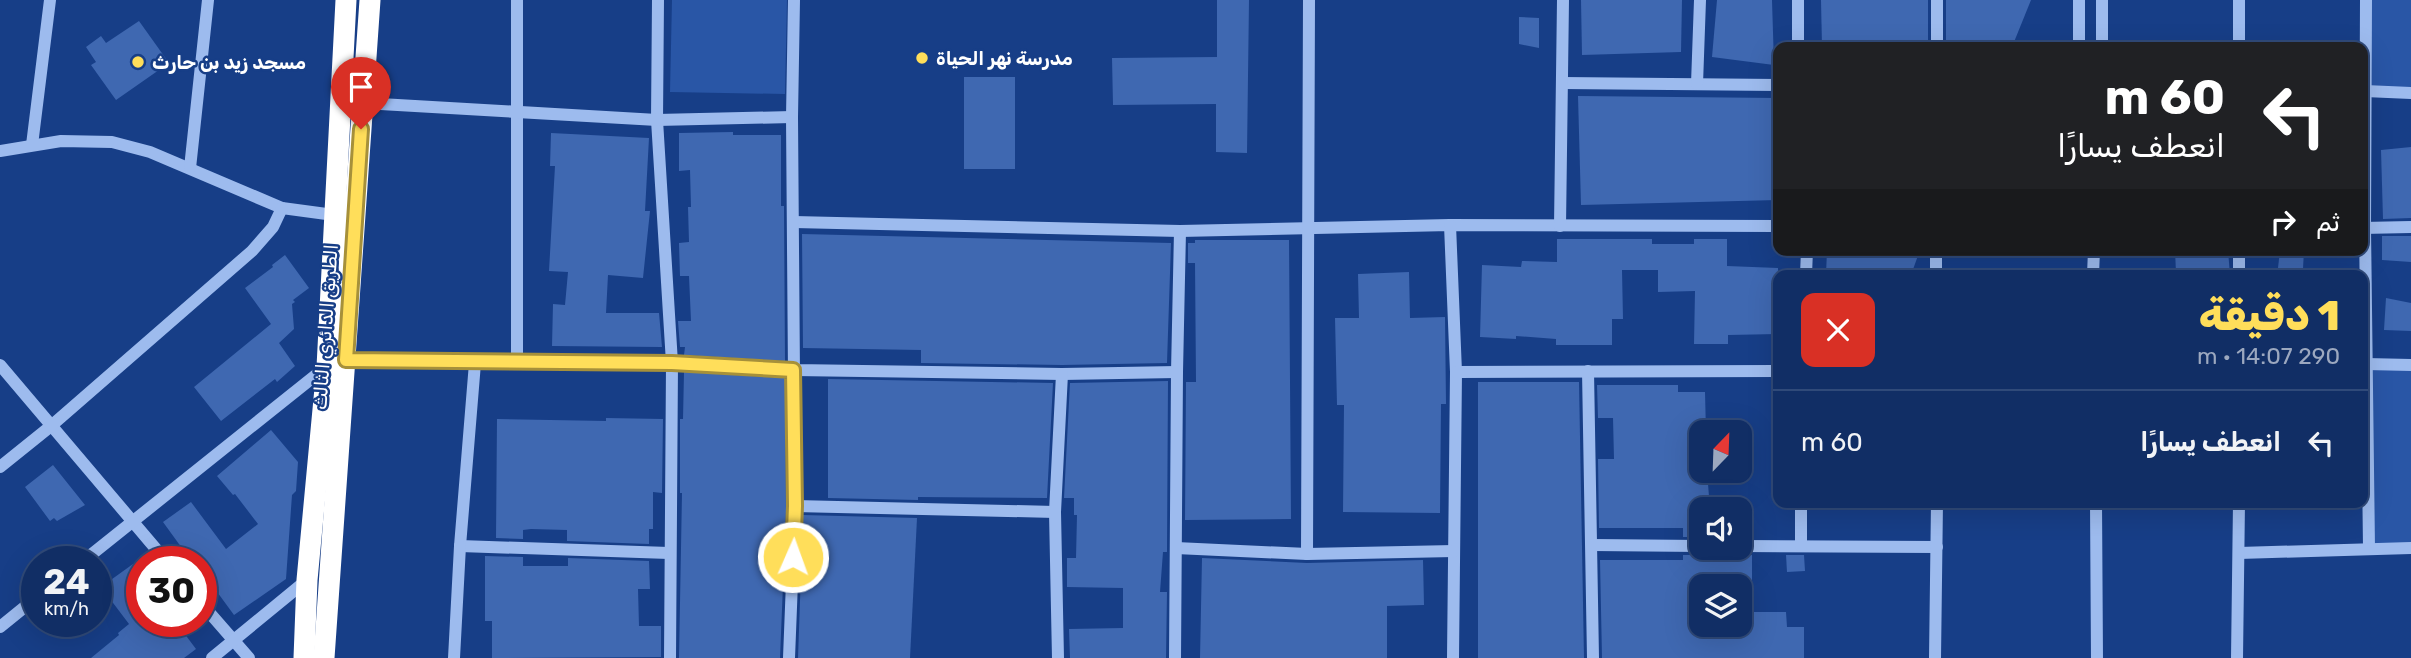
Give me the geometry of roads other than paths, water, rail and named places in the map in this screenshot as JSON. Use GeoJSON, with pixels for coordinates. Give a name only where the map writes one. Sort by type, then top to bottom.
{"type":"FeatureCollection","features":[{"type":"Feature","properties":{"kind":"highway","name":"الطريق الدائري الثالث"},"geometry":{"type":"LineString","coordinates":[[324,658],[336,363],[334,215],[346,0]]}},
{"type":"Feature","properties":{"kind":"highway","name":"الطريق الدائري الثالث"},"geometry":{"type":"LineString","coordinates":[[304,658],[307,580],[336,363],[363,103],[370,0]]}},
{"type":"Feature","properties":{"kind":"street"},"geometry":{"type":"LineString","coordinates":[[32,145],[50,0]]}},
{"type":"Feature","properties":{"kind":"street"},"geometry":{"type":"LineString","coordinates":[[190,168],[208,0]]}},
{"type":"Feature","properties":{"kind":"street"},"geometry":{"type":"LineString","coordinates":[[517,0],[517,363]]}},
{"type":"Feature","properties":{"kind":"street"},"geometry":{"type":"LineString","coordinates":[[658,0],[657,120],[672,363],[670,658]]}},
{"type":"Feature","properties":{"kind":"street"},"geometry":{"type":"LineString","coordinates":[[789,658],[795,506],[793,0]]}},
{"type":"Feature","properties":{"kind":"street"},"geometry":{"type":"LineString","coordinates":[[1307,554],[1309,0]]}},
{"type":"Feature","properties":{"kind":"street"},"geometry":{"type":"LineString","coordinates":[[1560,226],[1563,0]]}},
{"type":"Feature","properties":{"kind":"street"},"geometry":{"type":"LineString","coordinates":[[1697,84],[1700,0]]}},
{"type":"Feature","properties":{"kind":"street"},"geometry":{"type":"LineString","coordinates":[[1798,0],[1798,42]]}},
{"type":"Feature","properties":{"kind":"street"},"geometry":{"type":"LineString","coordinates":[[1937,0],[1937,42]]}},
{"type":"Feature","properties":{"kind":"street"},"geometry":{"type":"LineString","coordinates":[[2079,0],[2079,42]]}},
{"type":"Feature","properties":{"kind":"street"},"geometry":{"type":"LineString","coordinates":[[2102,0],[2102,42]]}},
{"type":"Feature","properties":{"kind":"street"},"geometry":{"type":"LineString","coordinates":[[2239,0],[2239,42]]}},
{"type":"Feature","properties":{"kind":"street"},"geometry":{"type":"LineString","coordinates":[[2366,0],[2366,42]]}},
{"type":"Feature","properties":{"kind":"street"},"geometry":{"type":"LineString","coordinates":[[1562,83],[1773,85]]}},
{"type":"Feature","properties":{"kind":"street"},"geometry":{"type":"LineString","coordinates":[[2368,91],[2411,93]]}},
{"type":"Feature","properties":{"kind":"street"},"geometry":{"type":"LineString","coordinates":[[363,103],[657,120],[792,117]]}},
{"type":"Feature","properties":{"kind":"street"},"geometry":{"type":"LineString","coordinates":[[0,151],[61,141],[112,142],[150,152],[282,208],[334,215]]}},
{"type":"Feature","properties":{"kind":"street"},"geometry":{"type":"LineString","coordinates":[[0,467],[252,251],[273,227],[282,208]]}},
{"type":"Feature","properties":{"kind":"street"},"geometry":{"type":"LineString","coordinates":[[793,222],[1180,231],[1450,225],[1773,226]]}},
{"type":"Feature","properties":{"kind":"street"},"geometry":{"type":"LineString","coordinates":[[1450,225],[1456,372],[1453,658]]}},
{"type":"Feature","properties":{"kind":"street"},"geometry":{"type":"LineString","coordinates":[[2368,228],[2411,227]]}},
{"type":"Feature","properties":{"kind":"street"},"geometry":{"type":"LineString","coordinates":[[1175,658],[1180,231]]}},
{"type":"Feature","properties":{"kind":"street"},"geometry":{"type":"LineString","coordinates":[[102,546],[336,363],[672,363],[793,370],[1177,373]]}},
{"type":"Feature","properties":{"kind":"street"},"geometry":{"type":"LineString","coordinates":[[454,658],[475,363]]}},
{"type":"Feature","properties":{"kind":"street"},"geometry":{"type":"LineString","coordinates":[[2368,364],[2411,365]]}},
{"type":"Feature","properties":{"kind":"street"},"geometry":{"type":"LineString","coordinates":[[0,365],[153,546]]}},
{"type":"Feature","properties":{"kind":"street"},"geometry":{"type":"LineString","coordinates":[[1588,371],[1593,658]]}},
{"type":"Feature","properties":{"kind":"street"},"geometry":{"type":"LineString","coordinates":[[1456,372],[1773,371]]}},
{"type":"Feature","properties":{"kind":"street"},"geometry":{"type":"LineString","coordinates":[[1058,658],[1055,512],[1062,374]]}},
{"type":"Feature","properties":{"kind":"street"},"geometry":{"type":"LineString","coordinates":[[2368,487],[2369,548]]}},
{"type":"Feature","properties":{"kind":"street"},"geometry":{"type":"LineString","coordinates":[[795,506],[1055,512]]}},
{"type":"Feature","properties":{"kind":"street"},"geometry":{"type":"LineString","coordinates":[[1801,508],[1801,546]]}},
{"type":"Feature","properties":{"kind":"street"},"geometry":{"type":"LineString","coordinates":[[1935,658],[1937,508]]}},
{"type":"Feature","properties":{"kind":"street"},"geometry":{"type":"LineString","coordinates":[[2096,508],[2097,658]]}},
{"type":"Feature","properties":{"kind":"street"},"geometry":{"type":"LineString","coordinates":[[2237,658],[2239,508]]}},
{"type":"Feature","properties":{"kind":"street"},"geometry":{"type":"LineString","coordinates":[[1592,545],[1689,546]]}},
{"type":"Feature","properties":{"kind":"street"},"geometry":{"type":"LineString","coordinates":[[460,546],[669,553]]}},
{"type":"Feature","properties":{"kind":"street"},"geometry":{"type":"LineString","coordinates":[[1752,546],[1937,547]]}},
{"type":"Feature","properties":{"kind":"street"},"geometry":{"type":"LineString","coordinates":[[1176,548],[1307,554],[1454,551]]}},
{"type":"Feature","properties":{"kind":"street"},"geometry":{"type":"LineString","coordinates":[[2239,553],[2411,548]]}},
{"type":"Feature","properties":{"kind":"street"},"geometry":{"type":"LineString","coordinates":[[212,658],[307,580]]}},
{"type":"Feature","properties":{"kind":"street"},"geometry":{"type":"LineString","coordinates":[[0,627],[21,610]]}},
{"type":"Feature","properties":{"kind":"street"},"geometry":{"type":"LineString","coordinates":[[217,621],[249,658]]}},
{"type":"Feature","properties":{"kind":"place","name":"مدرسة نهر الحياة"},"geometry":{"type":"Point","coordinates":[922,58]}},
{"type":"Feature","properties":{"kind":"place","name":"مسجد زيد بن حارث"},"geometry":{"type":"Point","coordinates":[138,62]}}]}
